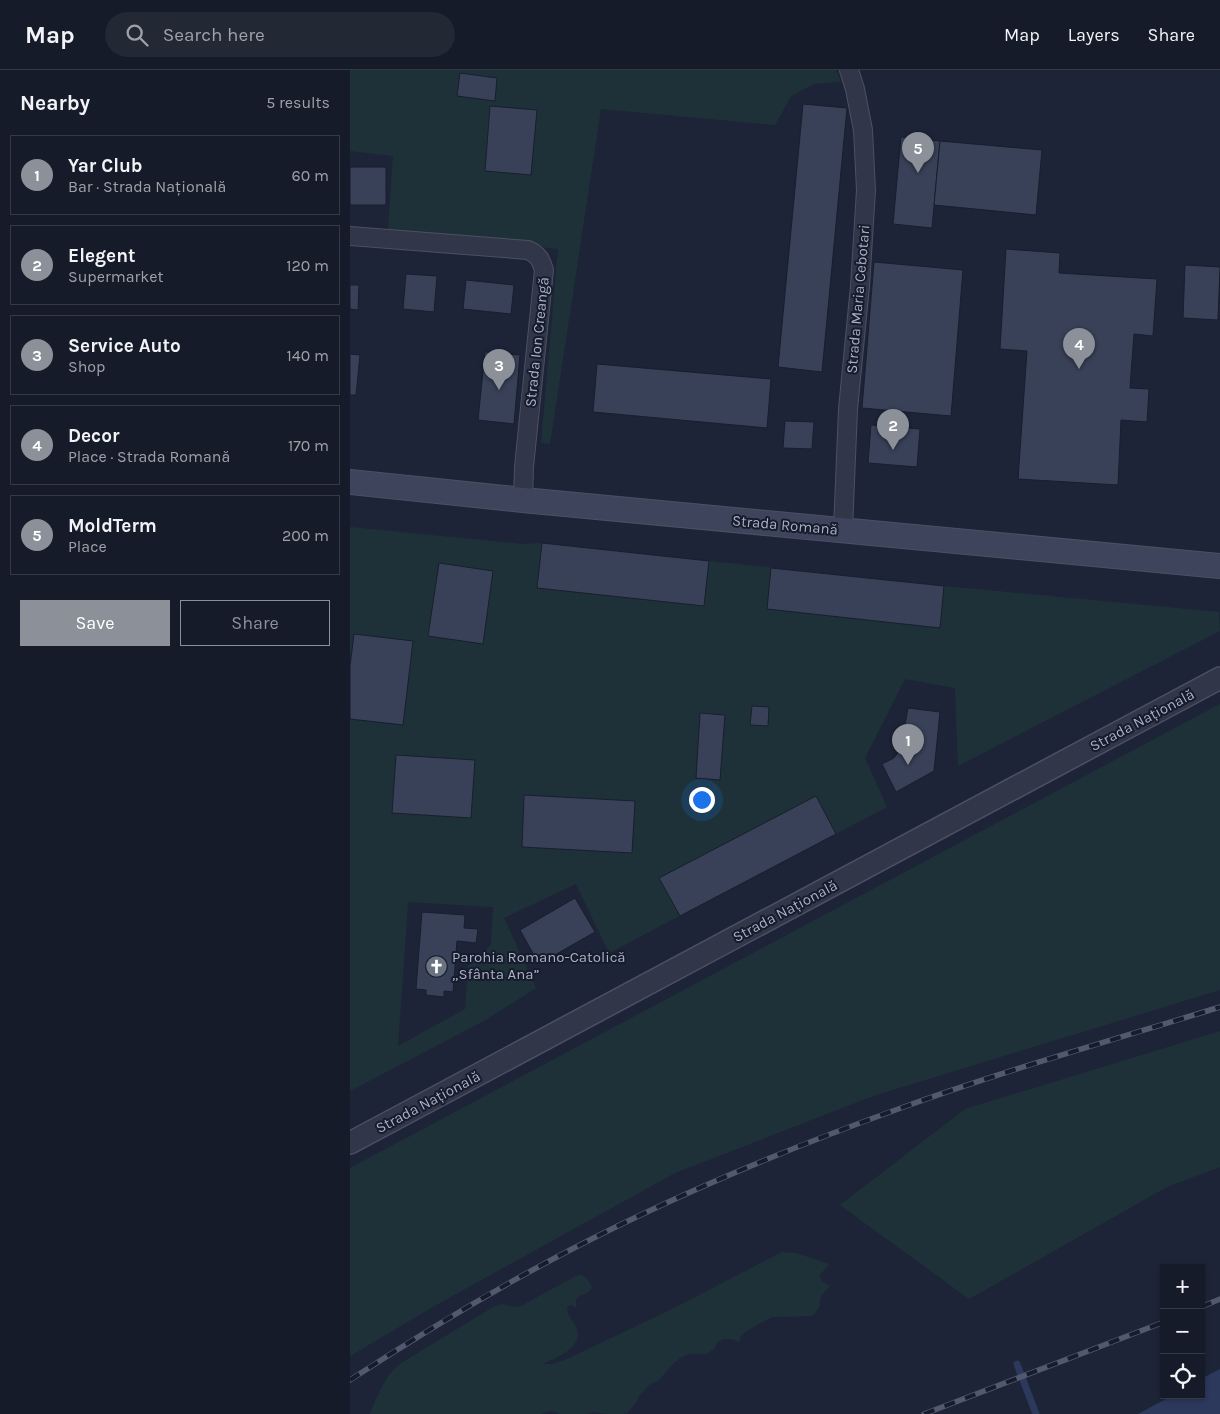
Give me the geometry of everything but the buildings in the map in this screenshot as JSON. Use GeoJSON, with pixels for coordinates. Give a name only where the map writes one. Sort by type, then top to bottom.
{"type":"FeatureCollection","features":[{"type":"Feature","properties":{"kind":"main road","name":"Strada Romană"},"geometry":{"type":"LineString","coordinates":[[350,482],[1220,566]]}},
{"type":"Feature","properties":{"kind":"street","name":"Strada Maria Cebotari"},"geometry":{"type":"LineString","coordinates":[[843,530],[848,409],[860,286],[866,190],[864,130],[849,70]]}},
{"type":"Feature","properties":{"kind":"street","name":"Strada Ion Creangă"},"geometry":{"type":"LineString","coordinates":[[350,236],[528,250],[534,252],[540,259],[544,270],[524,467],[523,500]]}},
{"type":"Feature","properties":{"kind":"street","name":"Strada Națională"},"geometry":{"type":"LineString","coordinates":[[350,1143],[1220,678]]}},
{"type":"Feature","properties":{"kind":"shaded area"},"geometry":{"type":"Polygon","coordinates":[[[350,70],[836,70],[841,82],[814,84],[791,96],[775,125],[601,109],[550,444],[541,443],[558,249],[388,230],[393,156],[350,151],[350,70]]]}},
{"type":"Feature","properties":{"kind":"shaded area"},"geometry":{"type":"Polygon","coordinates":[[[350,527],[522,544],[542,543],[944,586],[1219,612],[1220,631],[958,766],[955,688],[905,679],[865,758],[887,807],[609,953],[576,884],[504,918],[536,988],[484,1021],[350,1091],[350,527]],[[408,902],[398,1046],[465,1009],[468,966],[491,945],[493,907],[408,902]]]}},
{"type":"Feature","properties":{"kind":"shaded area"},"geometry":{"type":"Polygon","coordinates":[[[1220,704],[1220,990],[873,1096],[675,1173],[438,1304],[350,1356],[350,1168],[1220,704]]]}},
{"type":"Feature","properties":{"kind":"shaded area"},"geometry":{"type":"Polygon","coordinates":[[[1220,1031],[1220,1167],[1167,1187],[969,1299],[840,1205],[965,1109],[1220,1031]]]}},
{"type":"Feature","properties":{"kind":"shaded area"},"geometry":{"type":"Polygon","coordinates":[[[782,1252],[796,1253],[829,1264],[820,1275],[821,1281],[830,1286],[821,1296],[819,1307],[813,1316],[772,1317],[748,1330],[741,1336],[739,1342],[723,1339],[717,1343],[714,1349],[706,1354],[689,1354],[680,1358],[658,1381],[650,1384],[627,1413],[608,1414],[593,1412],[587,1414],[560,1414],[550,1411],[541,1414],[370,1414],[378,1394],[398,1365],[493,1307],[502,1304],[514,1307],[521,1306],[576,1276],[581,1275],[586,1278],[592,1286],[590,1290],[579,1296],[576,1300],[576,1308],[571,1305],[567,1307],[569,1316],[577,1329],[578,1336],[576,1342],[555,1359],[543,1364],[553,1364],[672,1309],[782,1252]]]}},
{"type":"Feature","properties":{"kind":"water"},"geometry":{"type":"Polygon","coordinates":[[[1220,1369],[1220,1414],[1138,1414],[1166,1399],[1205,1399],[1205,1377],[1220,1369]]]}},
{"type":"Feature","properties":{"kind":"waterway"},"geometry":{"type":"LineString","coordinates":[[1017,1364],[1036,1414]]}},
{"type":"Feature","properties":{"kind":"railway"},"geometry":{"type":"LineString","coordinates":[[350,1380],[404,1345],[543,1264],[652,1209],[734,1173],[817,1139],[940,1094],[1220,1007]]}},
{"type":"Feature","properties":{"kind":"railway"},"geometry":{"type":"LineString","coordinates":[[1205,1305],[1220,1299]]}},
{"type":"Feature","properties":{"kind":"railway"},"geometry":{"type":"LineString","coordinates":[[924,1414],[1160,1324]]}},
{"type":"Feature","properties":{"kind":"place","name":"MoldTerm"},"geometry":{"type":"Point","coordinates":[918,173]}},
{"type":"Feature","properties":{"kind":"place","name":"Decor"},"geometry":{"type":"Point","coordinates":[1079,369]}},
{"type":"Feature","properties":{"kind":"place","name":"Service Auto"},"geometry":{"type":"Point","coordinates":[499,390]}},
{"type":"Feature","properties":{"kind":"place","name":"Elegent"},"geometry":{"type":"Point","coordinates":[893,450]}},
{"type":"Feature","properties":{"kind":"place","name":"Yar Club"},"geometry":{"type":"Point","coordinates":[908,765]}},
{"type":"Feature","properties":{"kind":"place","name":"Parohia Romano-Catolică „Sfânta Ana”"},"geometry":{"type":"Point","coordinates":[436,966]}}]}
